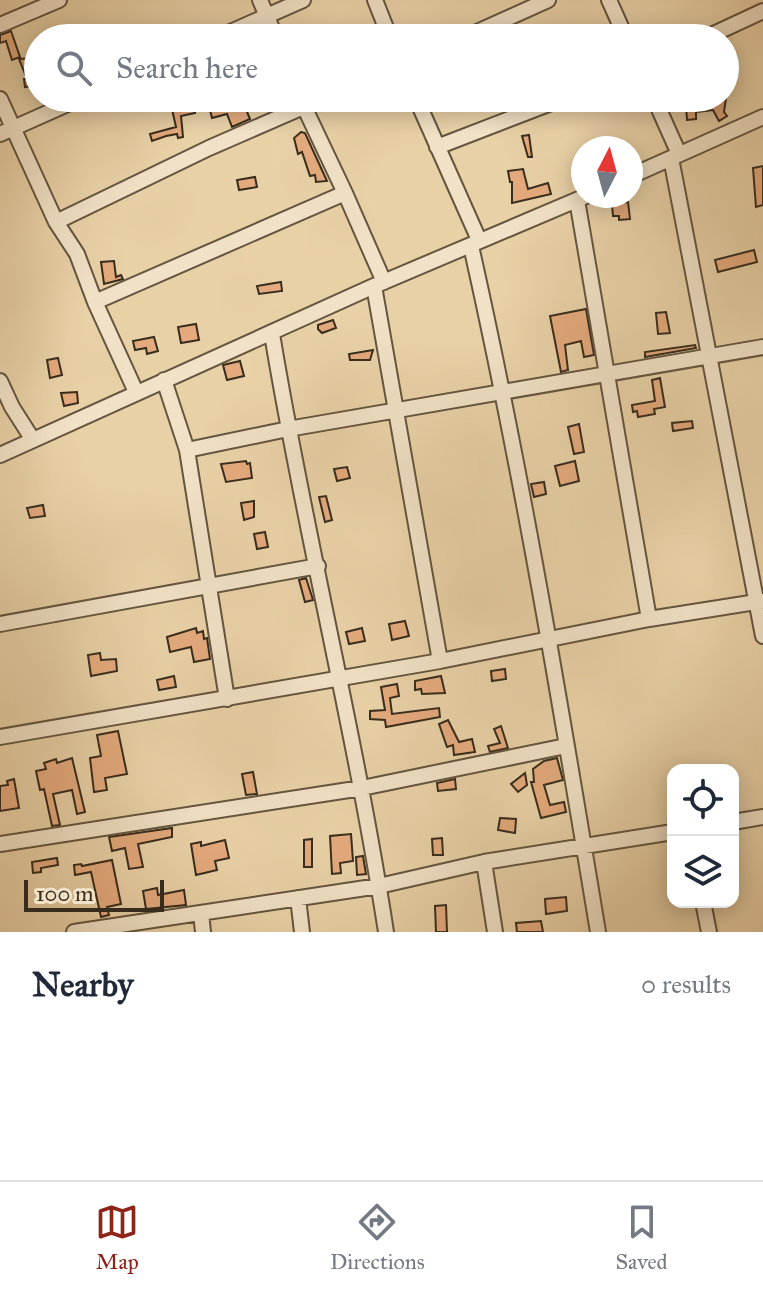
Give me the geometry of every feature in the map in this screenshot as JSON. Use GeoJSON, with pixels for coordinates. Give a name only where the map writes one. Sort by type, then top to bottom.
{"type":"FeatureCollection","features":[{"type":"Feature","properties":{"kind":"street"},"geometry":{"type":"LineString","coordinates":[[0,25],[59,0]]}},
{"type":"Feature","properties":{"kind":"street"},"geometry":{"type":"LineString","coordinates":[[260,0],[271,24]]}},
{"type":"Feature","properties":{"kind":"street"},"geometry":{"type":"LineString","coordinates":[[248,24],[303,0]]}},
{"type":"Feature","properties":{"kind":"street"},"geometry":{"type":"LineString","coordinates":[[375,0],[384,24]]}},
{"type":"Feature","properties":{"kind":"street"},"geometry":{"type":"LineString","coordinates":[[495,24],[548,0]]}},
{"type":"Feature","properties":{"kind":"street"},"geometry":{"type":"LineString","coordinates":[[609,0],[620,24]]}},
{"type":"Feature","properties":{"kind":"street"},"geometry":{"type":"LineString","coordinates":[[735,24],[763,11]]}},
{"type":"Feature","properties":{"kind":"street"},"geometry":{"type":"LineString","coordinates":[[0,99],[6,131],[77,254],[136,392]]}},
{"type":"Feature","properties":{"kind":"street"},"geometry":{"type":"LineString","coordinates":[[6,131],[49,112]]}},
{"type":"Feature","properties":{"kind":"street"},"geometry":{"type":"LineString","coordinates":[[56,222],[283,112]]}},
{"type":"Feature","properties":{"kind":"street"},"geometry":{"type":"LineString","coordinates":[[306,112],[345,193],[379,284],[396,410],[440,661]]}},
{"type":"Feature","properties":{"kind":"street"},"geometry":{"type":"LineString","coordinates":[[422,112],[475,243],[550,640],[598,932]]}},
{"type":"Feature","properties":{"kind":"street"},"geometry":{"type":"LineString","coordinates":[[437,147],[528,112]]}},
{"type":"Feature","properties":{"kind":"street"},"geometry":{"type":"LineString","coordinates":[[659,112],[675,156],[709,356],[760,601],[763,636]]}},
{"type":"Feature","properties":{"kind":"street"},"geometry":{"type":"LineString","coordinates":[[643,171],[763,117]]}},
{"type":"Feature","properties":{"kind":"street"},"geometry":{"type":"LineString","coordinates":[[95,302],[345,193]]}},
{"type":"Feature","properties":{"kind":"street"},"geometry":{"type":"LineString","coordinates":[[0,455],[379,284],[571,202]]}},
{"type":"Feature","properties":{"kind":"street"},"geometry":{"type":"LineString","coordinates":[[582,208],[607,375],[649,619]]}},
{"type":"Feature","properties":{"kind":"street"},"geometry":{"type":"LineString","coordinates":[[272,334],[288,429],[362,788],[386,932]]}},
{"type":"Feature","properties":{"kind":"street"},"geometry":{"type":"LineString","coordinates":[[187,450],[288,429],[763,347]]}},
{"type":"Feature","properties":{"kind":"street"},"geometry":{"type":"LineString","coordinates":[[164,380],[187,450],[227,699]]}},
{"type":"Feature","properties":{"kind":"street"},"geometry":{"type":"LineString","coordinates":[[0,381],[33,440]]}},
{"type":"Feature","properties":{"kind":"street"},"geometry":{"type":"LineString","coordinates":[[0,624],[318,566]]}},
{"type":"Feature","properties":{"kind":"street"},"geometry":{"type":"LineString","coordinates":[[0,737],[440,661],[649,619],[760,601]]}},
{"type":"Feature","properties":{"kind":"street"},"geometry":{"type":"LineString","coordinates":[[0,844],[362,788],[566,746]]}},
{"type":"Feature","properties":{"kind":"street"},"geometry":{"type":"LineString","coordinates":[[739,821],[763,817]]}},
{"type":"Feature","properties":{"kind":"street"},"geometry":{"type":"LineString","coordinates":[[74,932],[379,886],[484,862],[667,833]]}},
{"type":"Feature","properties":{"kind":"street"},"geometry":{"type":"LineString","coordinates":[[484,862],[495,932]]}},
{"type":"Feature","properties":{"kind":"street"},"geometry":{"type":"LineString","coordinates":[[298,898],[302,932]]}},
{"type":"Feature","properties":{"kind":"street"},"geometry":{"type":"LineString","coordinates":[[704,908],[709,932]]}},
{"type":"Feature","properties":{"kind":"street"},"geometry":{"type":"LineString","coordinates":[[201,913],[203,932]]}},
{"type":"Feature","properties":{"kind":"building"},"geometry":{"type":"Polygon","coordinates":[[[11,31],[20,57],[12,60],[6,41],[0,43],[0,35],[11,31]]]}},
{"type":"Feature","properties":{"kind":"building"},"geometry":{"type":"Polygon","coordinates":[[[173,112],[195,112],[181,116],[183,137],[178,138],[177,134],[152,141],[150,134],[176,127],[173,112]]]}},
{"type":"Feature","properties":{"kind":"building"},"geometry":{"type":"Polygon","coordinates":[[[210,112],[247,112],[250,119],[232,127],[227,114],[212,118],[210,112]]]}},
{"type":"Feature","properties":{"kind":"building"},"geometry":{"type":"Polygon","coordinates":[[[686,112],[696,112],[696,119],[687,120],[686,112]]]}},
{"type":"Feature","properties":{"kind":"building"},"geometry":{"type":"Polygon","coordinates":[[[714,112],[724,112],[727,116],[719,121],[714,112]]]}},
{"type":"Feature","properties":{"kind":"building"},"geometry":{"type":"Polygon","coordinates":[[[301,132],[305,133],[327,181],[316,182],[315,175],[310,176],[302,152],[298,154],[294,138],[301,132]]]}},
{"type":"Feature","properties":{"kind":"building"},"geometry":{"type":"Polygon","coordinates":[[[529,135],[532,157],[528,157],[522,136],[529,135]]]}},
{"type":"Feature","properties":{"kind":"building"},"geometry":{"type":"Polygon","coordinates":[[[763,166],[763,205],[756,207],[753,168],[763,166]]]}},
{"type":"Feature","properties":{"kind":"building"},"geometry":{"type":"Polygon","coordinates":[[[523,169],[528,189],[548,183],[551,194],[512,203],[512,182],[508,171],[523,169]]]}},
{"type":"Feature","properties":{"kind":"building"},"geometry":{"type":"Polygon","coordinates":[[[255,177],[257,187],[239,190],[237,180],[255,177]]]}},
{"type":"Feature","properties":{"kind":"building"},"geometry":{"type":"Polygon","coordinates":[[[612,208],[629,208],[630,219],[619,220],[619,216],[613,216],[612,208]]]}},
{"type":"Feature","properties":{"kind":"building"},"geometry":{"type":"Polygon","coordinates":[[[754,250],[757,262],[718,272],[715,260],[754,250]]]}},
{"type":"Feature","properties":{"kind":"building"},"geometry":{"type":"Polygon","coordinates":[[[114,261],[116,277],[121,275],[123,279],[104,284],[101,262],[114,261]]]}},
{"type":"Feature","properties":{"kind":"building"},"geometry":{"type":"Polygon","coordinates":[[[281,282],[282,291],[259,294],[257,286],[281,282]]]}},
{"type":"Feature","properties":{"kind":"building"},"geometry":{"type":"Polygon","coordinates":[[[586,309],[594,355],[584,357],[581,341],[565,345],[568,370],[561,372],[550,316],[586,309]]]}},
{"type":"Feature","properties":{"kind":"building"},"geometry":{"type":"Polygon","coordinates":[[[666,312],[670,333],[658,334],[656,313],[666,312]]]}},
{"type":"Feature","properties":{"kind":"building"},"geometry":{"type":"Polygon","coordinates":[[[333,320],[336,328],[322,333],[318,329],[318,325],[333,320]]]}},
{"type":"Feature","properties":{"kind":"building"},"geometry":{"type":"Polygon","coordinates":[[[196,324],[199,340],[181,343],[178,327],[196,324]]]}},
{"type":"Feature","properties":{"kind":"building"},"geometry":{"type":"Polygon","coordinates":[[[154,337],[158,351],[147,354],[146,348],[135,350],[133,341],[154,337]]]}},
{"type":"Feature","properties":{"kind":"building"},"geometry":{"type":"Polygon","coordinates":[[[695,345],[696,348],[645,357],[645,352],[695,345]]]}},
{"type":"Feature","properties":{"kind":"building"},"geometry":{"type":"Polygon","coordinates":[[[373,350],[370,360],[350,360],[349,354],[373,350]]]}},
{"type":"Feature","properties":{"kind":"building"},"geometry":{"type":"Polygon","coordinates":[[[58,358],[62,375],[50,378],[47,360],[58,358]]]}},
{"type":"Feature","properties":{"kind":"building"},"geometry":{"type":"Polygon","coordinates":[[[240,361],[244,376],[227,380],[223,365],[240,361]]]}},
{"type":"Feature","properties":{"kind":"building"},"geometry":{"type":"Polygon","coordinates":[[[660,378],[665,407],[654,409],[655,414],[638,417],[632,405],[655,401],[652,380],[660,378]]]}},
{"type":"Feature","properties":{"kind":"building"},"geometry":{"type":"Polygon","coordinates":[[[77,392],[78,403],[64,406],[61,393],[77,392]]]}},
{"type":"Feature","properties":{"kind":"building"},"geometry":{"type":"Polygon","coordinates":[[[692,421],[693,428],[673,431],[672,423],[692,421]]]}},
{"type":"Feature","properties":{"kind":"building"},"geometry":{"type":"Polygon","coordinates":[[[579,424],[584,452],[574,454],[568,427],[579,424]]]}},
{"type":"Feature","properties":{"kind":"building"},"geometry":{"type":"Polygon","coordinates":[[[575,461],[579,481],[560,486],[555,466],[575,461]]]}},
{"type":"Feature","properties":{"kind":"building"},"geometry":{"type":"Polygon","coordinates":[[[250,463],[252,478],[226,482],[221,464],[250,463]]]}},
{"type":"Feature","properties":{"kind":"building"},"geometry":{"type":"Polygon","coordinates":[[[347,467],[350,478],[337,481],[334,469],[347,467]]]}},
{"type":"Feature","properties":{"kind":"building"},"geometry":{"type":"Polygon","coordinates":[[[544,482],[546,494],[534,497],[531,484],[544,482]]]}},
{"type":"Feature","properties":{"kind":"building"},"geometry":{"type":"Polygon","coordinates":[[[326,496],[332,520],[325,522],[319,497],[326,496]]]}},
{"type":"Feature","properties":{"kind":"building"},"geometry":{"type":"Polygon","coordinates":[[[254,501],[254,517],[244,520],[241,503],[254,501]]]}},
{"type":"Feature","properties":{"kind":"building"},"geometry":{"type":"Polygon","coordinates":[[[43,505],[45,516],[30,518],[27,508],[43,505]]]}},
{"type":"Feature","properties":{"kind":"building"},"geometry":{"type":"Polygon","coordinates":[[[265,532],[268,547],[257,549],[254,534],[265,532]]]}},
{"type":"Feature","properties":{"kind":"building"},"geometry":{"type":"Polygon","coordinates":[[[306,578],[313,600],[305,602],[299,580],[306,578]]]}},
{"type":"Feature","properties":{"kind":"building"},"geometry":{"type":"Polygon","coordinates":[[[405,621],[409,636],[392,640],[389,624],[405,621]]]}},
{"type":"Feature","properties":{"kind":"building"},"geometry":{"type":"Polygon","coordinates":[[[196,628],[197,633],[203,631],[204,639],[207,638],[210,659],[194,662],[191,647],[170,652],[167,637],[196,628]]]}},
{"type":"Feature","properties":{"kind":"building"},"geometry":{"type":"Polygon","coordinates":[[[362,628],[365,641],[349,644],[346,632],[362,628]]]}},
{"type":"Feature","properties":{"kind":"building"},"geometry":{"type":"Polygon","coordinates":[[[100,653],[101,660],[116,659],[117,671],[91,676],[88,655],[100,653]]]}},
{"type":"Feature","properties":{"kind":"building"},"geometry":{"type":"Polygon","coordinates":[[[505,669],[506,679],[492,681],[491,671],[505,669]]]}},
{"type":"Feature","properties":{"kind":"building"},"geometry":{"type":"Polygon","coordinates":[[[174,676],[176,687],[159,690],[157,680],[174,676]]]}},
{"type":"Feature","properties":{"kind":"building"},"geometry":{"type":"Polygon","coordinates":[[[441,676],[445,693],[422,694],[421,689],[415,690],[415,681],[441,676]]]}},
{"type":"Feature","properties":{"kind":"building"},"geometry":{"type":"Polygon","coordinates":[[[397,684],[399,696],[390,698],[392,714],[439,708],[440,717],[386,727],[385,720],[370,719],[370,711],[385,710],[381,687],[397,684]]]}},
{"type":"Feature","properties":{"kind":"building"},"geometry":{"type":"Polygon","coordinates":[[[448,720],[459,742],[472,739],[475,752],[454,755],[453,745],[447,747],[439,724],[448,720]]]}},
{"type":"Feature","properties":{"kind":"building"},"geometry":{"type":"Polygon","coordinates":[[[501,726],[508,748],[490,752],[488,746],[500,743],[494,729],[501,726]]]}},
{"type":"Feature","properties":{"kind":"building"},"geometry":{"type":"Polygon","coordinates":[[[118,731],[127,774],[105,778],[107,790],[94,792],[90,758],[101,756],[97,735],[118,731]]]}},
{"type":"Feature","properties":{"kind":"building"},"geometry":{"type":"Polygon","coordinates":[[[72,758],[85,812],[77,814],[72,790],[53,794],[60,825],[52,826],[44,789],[40,790],[36,771],[46,769],[44,763],[72,758]]]}},
{"type":"Feature","properties":{"kind":"building"},"geometry":{"type":"Polygon","coordinates":[[[557,758],[563,780],[544,785],[550,805],[564,802],[566,812],[541,818],[531,782],[534,782],[533,769],[544,761],[557,758]]]}},
{"type":"Feature","properties":{"kind":"building"},"geometry":{"type":"Polygon","coordinates":[[[253,772],[257,794],[246,795],[242,774],[253,772]]]}},
{"type":"Feature","properties":{"kind":"building"},"geometry":{"type":"Polygon","coordinates":[[[525,773],[527,785],[518,792],[511,784],[525,773]]]}},
{"type":"Feature","properties":{"kind":"building"},"geometry":{"type":"Polygon","coordinates":[[[14,779],[19,808],[0,811],[0,786],[8,785],[7,781],[14,779]]]}},
{"type":"Feature","properties":{"kind":"building"},"geometry":{"type":"Polygon","coordinates":[[[455,779],[456,789],[438,791],[437,783],[455,779]]]}},
{"type":"Feature","properties":{"kind":"building"},"geometry":{"type":"Polygon","coordinates":[[[500,818],[516,819],[515,833],[498,830],[500,818]]]}},
{"type":"Feature","properties":{"kind":"building"},"geometry":{"type":"Polygon","coordinates":[[[172,828],[172,837],[138,844],[143,867],[129,869],[125,848],[112,851],[109,837],[172,828]]]}},
{"type":"Feature","properties":{"kind":"building"},"geometry":{"type":"Polygon","coordinates":[[[351,834],[353,861],[340,863],[341,873],[332,874],[330,836],[351,834]]]}},
{"type":"Feature","properties":{"kind":"building"},"geometry":{"type":"Polygon","coordinates":[[[442,838],[443,855],[433,855],[432,839],[442,838]]]}},
{"type":"Feature","properties":{"kind":"building"},"geometry":{"type":"Polygon","coordinates":[[[312,839],[312,867],[304,867],[304,840],[312,839]]]}},
{"type":"Feature","properties":{"kind":"building"},"geometry":{"type":"Polygon","coordinates":[[[225,840],[229,858],[215,861],[217,870],[196,875],[191,844],[201,842],[201,846],[225,840]]]}},
{"type":"Feature","properties":{"kind":"building"},"geometry":{"type":"Polygon","coordinates":[[[363,856],[366,874],[357,875],[356,857],[363,856]]]}},
{"type":"Feature","properties":{"kind":"building"},"geometry":{"type":"Polygon","coordinates":[[[57,858],[58,865],[33,873],[32,862],[57,858]]]}},
{"type":"Feature","properties":{"kind":"building"},"geometry":{"type":"Polygon","coordinates":[[[112,860],[121,904],[107,907],[109,915],[101,917],[91,872],[75,875],[74,865],[112,860]]]}},
{"type":"Feature","properties":{"kind":"building"},"geometry":{"type":"Polygon","coordinates":[[[157,888],[158,895],[184,890],[186,905],[146,909],[143,891],[157,888]]]}},
{"type":"Feature","properties":{"kind":"building"},"geometry":{"type":"Polygon","coordinates":[[[566,897],[567,911],[546,914],[545,899],[566,897]]]}},
{"type":"Feature","properties":{"kind":"building"},"geometry":{"type":"Polygon","coordinates":[[[446,905],[447,932],[436,932],[435,906],[446,905]]]}},
{"type":"Feature","properties":{"kind":"building"},"geometry":{"type":"Polygon","coordinates":[[[541,921],[543,932],[517,932],[516,923],[541,921]]]}}]}
